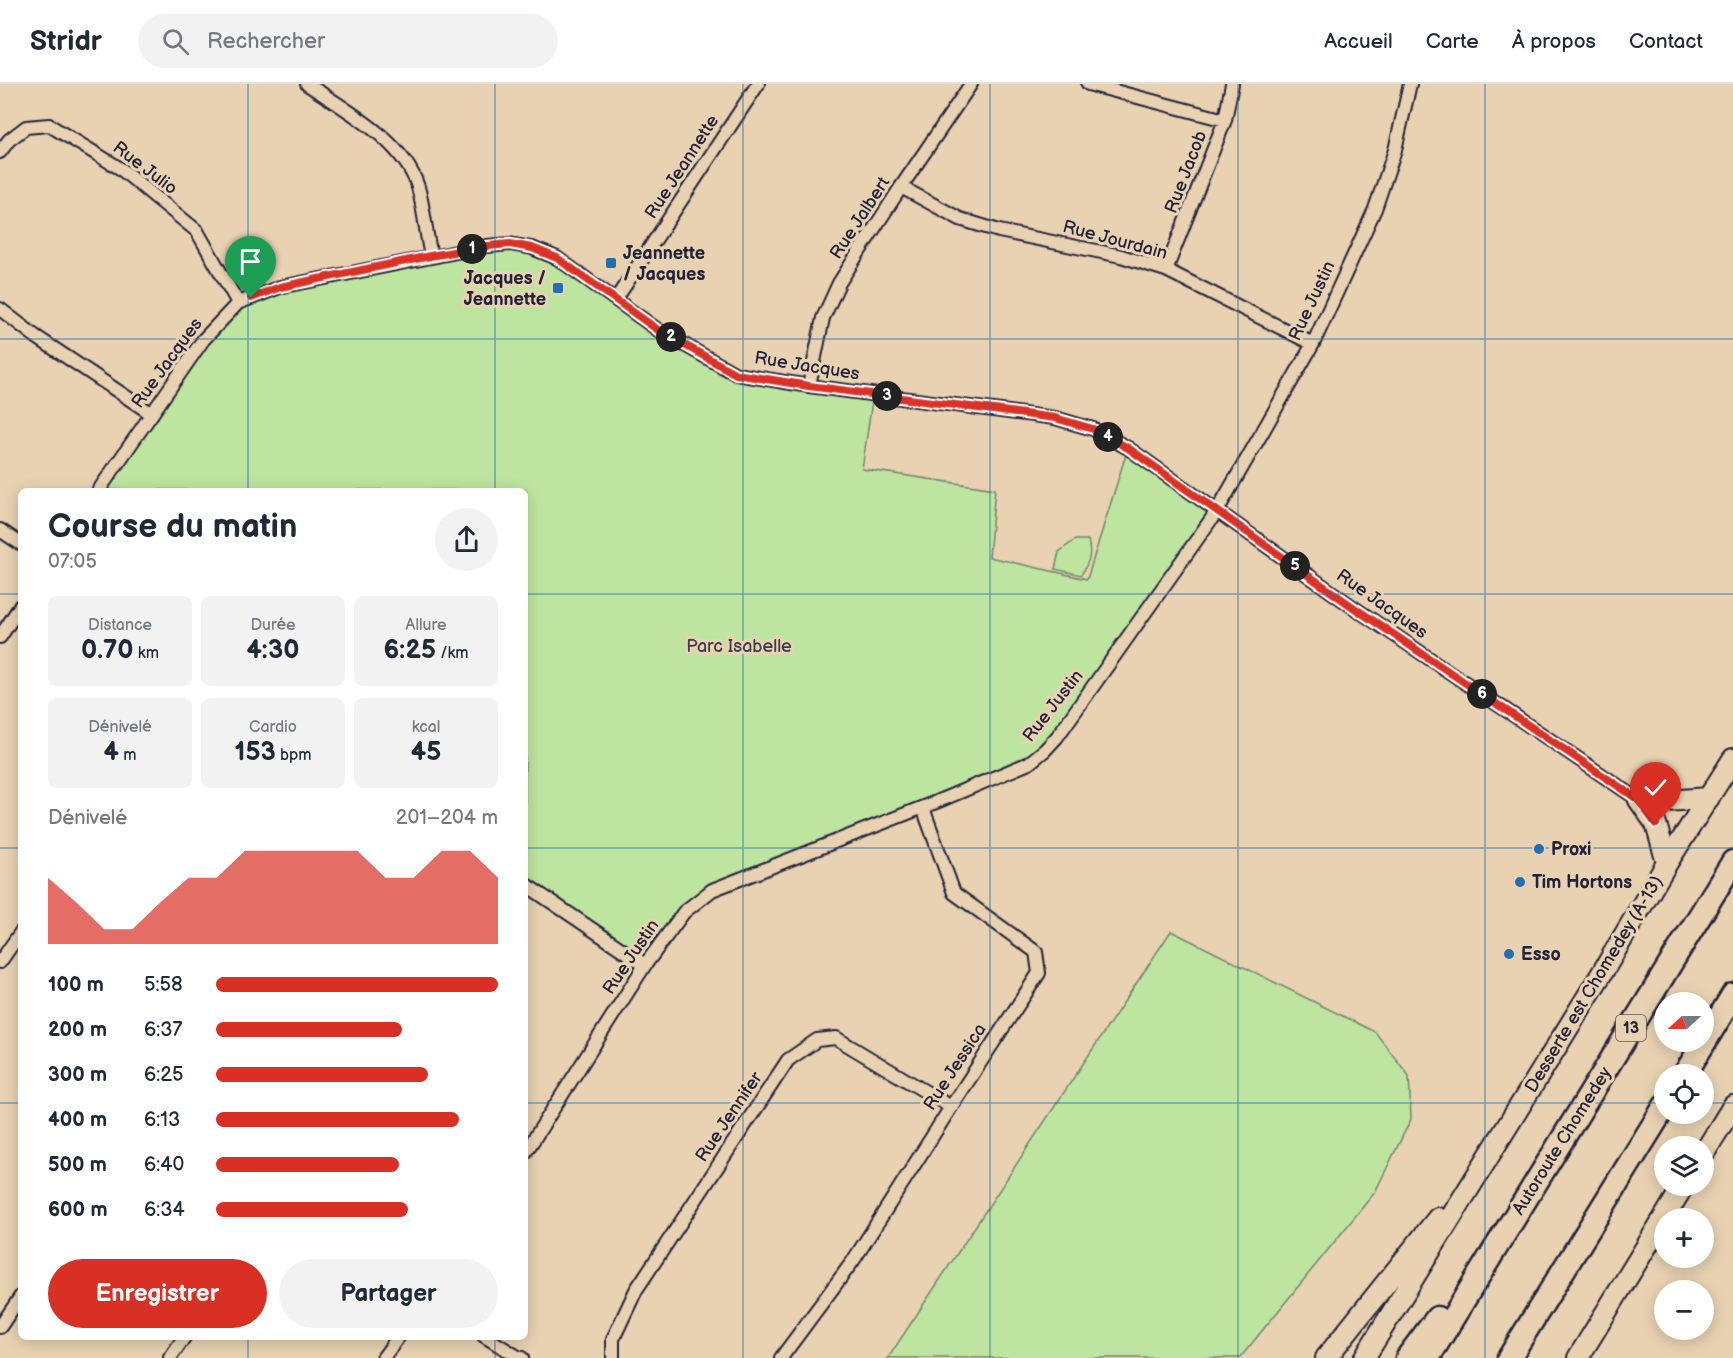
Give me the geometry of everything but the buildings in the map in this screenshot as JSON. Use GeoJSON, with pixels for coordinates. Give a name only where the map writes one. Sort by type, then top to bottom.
{"type":"FeatureCollection","features":[{"type":"Feature","properties":{"kind":"highway","name":"Autoroute Chomedey"},"geometry":{"type":"LineString","coordinates":[[1428,1358],[1733,862]]}},
{"type":"Feature","properties":{"kind":"highway"},"geometry":{"type":"LineString","coordinates":[[1690,1064],[1733,995]]}},
{"type":"Feature","properties":{"kind":"highway"},"geometry":{"type":"LineString","coordinates":[[1509,1358],[1654,1124]]}},
{"type":"Feature","properties":{"kind":"highway"},"geometry":{"type":"LineString","coordinates":[[1407,1358],[1529,1194]]}},
{"type":"Feature","properties":{"kind":"main road","name":"Desserte est Chomedey (A-13)"},"geometry":{"type":"LineString","coordinates":[[1494,1147],[1733,759]]}},
{"type":"Feature","properties":{"kind":"main road"},"geometry":{"type":"LineString","coordinates":[[1639,800],[1709,798]]}},
{"type":"Feature","properties":{"kind":"main road"},"geometry":{"type":"LineString","coordinates":[[1639,800],[1656,824],[1668,863]]}},
{"type":"Feature","properties":{"kind":"main road"},"geometry":{"type":"LineString","coordinates":[[1714,1137],[1733,1106]]}},
{"type":"Feature","properties":{"kind":"main road"},"geometry":{"type":"LineString","coordinates":[[1326,1358],[1494,1147]]}},
{"type":"Feature","properties":{"kind":"main road"},"geometry":{"type":"LineString","coordinates":[[1364,1358],[1494,1147]]}},
{"type":"Feature","properties":{"kind":"main road"},"geometry":{"type":"LineString","coordinates":[[1578,1358],[1677,1196]]}},
{"type":"Feature","properties":{"kind":"street"},"geometry":{"type":"LineString","coordinates":[[307,84],[388,141],[408,166],[417,187],[430,256]]}},
{"type":"Feature","properties":{"kind":"street","name":"Rue Jeannette"},"geometry":{"type":"LineString","coordinates":[[616,299],[758,84]]}},
{"type":"Feature","properties":{"kind":"street","name":"Rue Jalbert"},"geometry":{"type":"LineString","coordinates":[[809,386],[823,318],[839,283],[971,84]]}},
{"type":"Feature","properties":{"kind":"street"},"geometry":{"type":"LineString","coordinates":[[1088,84],[1225,120]]}},
{"type":"Feature","properties":{"kind":"street","name":"Rue Jacob"},"geometry":{"type":"LineString","coordinates":[[1166,270],[1225,120],[1232,84]]}},
{"type":"Feature","properties":{"kind":"street","name":"Rue Justin"},"geometry":{"type":"LineString","coordinates":[[528,1148],[645,965],[684,912],[712,890],[1029,763],[1057,737],[1217,511],[1313,344],[1375,209],[1395,150],[1410,84]]}},
{"type":"Feature","properties":{"kind":"street","name":"Rue Julio"},"geometry":{"type":"LineString","coordinates":[[0,152],[9,140],[26,127],[49,125],[121,169],[197,231],[238,303]]}},
{"type":"Feature","properties":{"kind":"street","name":"Rue Jourdain"},"geometry":{"type":"LineString","coordinates":[[901,187],[960,219],[999,231],[1121,256],[1166,270],[1313,344]]}},
{"type":"Feature","properties":{"kind":"street","name":"Rue Jacques"},"geometry":{"type":"LineString","coordinates":[[100,488],[203,340],[238,303],[280,287],[430,256],[510,244],[532,248],[557,258],[658,330],[736,374],[809,386],[1055,418],[1093,429],[1128,448],[1369,618],[1639,800]]}},
{"type":"Feature","properties":{"kind":"street"},"geometry":{"type":"LineString","coordinates":[[0,309],[35,336],[153,414]]}},
{"type":"Feature","properties":{"kind":"street"},"geometry":{"type":"LineString","coordinates":[[0,530],[18,542]]}},
{"type":"Feature","properties":{"kind":"street"},"geometry":{"type":"LineString","coordinates":[[0,637],[18,610]]}},
{"type":"Feature","properties":{"kind":"street","name":"Rue Jessica"},"geometry":{"type":"LineString","coordinates":[[781,1358],[853,1261],[1039,973],[1036,952],[954,893],[923,807]]}},
{"type":"Feature","properties":{"kind":"street"},"geometry":{"type":"LineString","coordinates":[[528,886],[645,965]]}},
{"type":"Feature","properties":{"kind":"street"},"geometry":{"type":"LineString","coordinates":[[0,963],[18,936]]}},
{"type":"Feature","properties":{"kind":"street","name":"Rue Jennifer"},"geometry":{"type":"LineString","coordinates":[[613,1358],[613,1340],[636,1290],[789,1060],[817,1040],[836,1038],[951,1107]]}},
{"type":"Feature","properties":{"kind":"street"},"geometry":{"type":"LineString","coordinates":[[0,1327],[18,1300]]}},
{"type":"Feature","properties":{"kind":"street"},"geometry":{"type":"LineString","coordinates":[[170,1358],[182,1340]]}},
{"type":"Feature","properties":{"kind":"street"},"geometry":{"type":"LineString","coordinates":[[383,1358],[396,1340]]}},
{"type":"Feature","properties":{"kind":"street"},"geometry":{"type":"LineString","coordinates":[[490,1340],[522,1358]]}},
{"type":"Feature","properties":{"kind":"green space","name":"Parc Isabelle"},"geometry":{"type":"Polygon","coordinates":[[[532,248],[736,374],[873,394],[862,469],[995,489],[989,557],[1087,579],[1128,448],[1219,508],[1053,731],[1034,752],[949,797],[712,890],[683,912],[645,965],[528,886],[528,488],[99,488],[238,303],[431,256],[532,248]]]}},
{"type":"Feature","properties":{"kind":"green space"},"geometry":{"type":"Polygon","coordinates":[[[1075,540],[1088,540],[1090,550],[1081,575],[1055,569],[1059,552],[1075,540]]]}},
{"type":"Feature","properties":{"kind":"green space"},"geometry":{"type":"Polygon","coordinates":[[[1171,931],[1375,1032],[1409,1076],[1411,1119],[1375,1192],[1240,1358],[888,1358],[1171,931]]]}},
{"type":"Feature","properties":{"kind":"place","name":"Jeannette / Jacques"},"geometry":{"type":"Point","coordinates":[611,263]}},
{"type":"Feature","properties":{"kind":"place","name":"Jacques / Jeannette"},"geometry":{"type":"Point","coordinates":[558,288]}},
{"type":"Feature","properties":{"kind":"place","name":"Proxi"},"geometry":{"type":"Point","coordinates":[1539,849]}},
{"type":"Feature","properties":{"kind":"place","name":"Tim Hortons"},"geometry":{"type":"Point","coordinates":[1520,882]}},
{"type":"Feature","properties":{"kind":"place","name":"Esso"},"geometry":{"type":"Point","coordinates":[1509,954]}},
{"type":"Feature","properties":{"kind":"route"},"geometry":{"type":"LineString","coordinates":[[251,298],[280,287],[430,256],[510,244],[532,248],[557,258],[658,330],[736,374],[809,386],[1055,418],[1093,429],[1128,448],[1353,607],[1639,800],[1656,824]]}}]}
